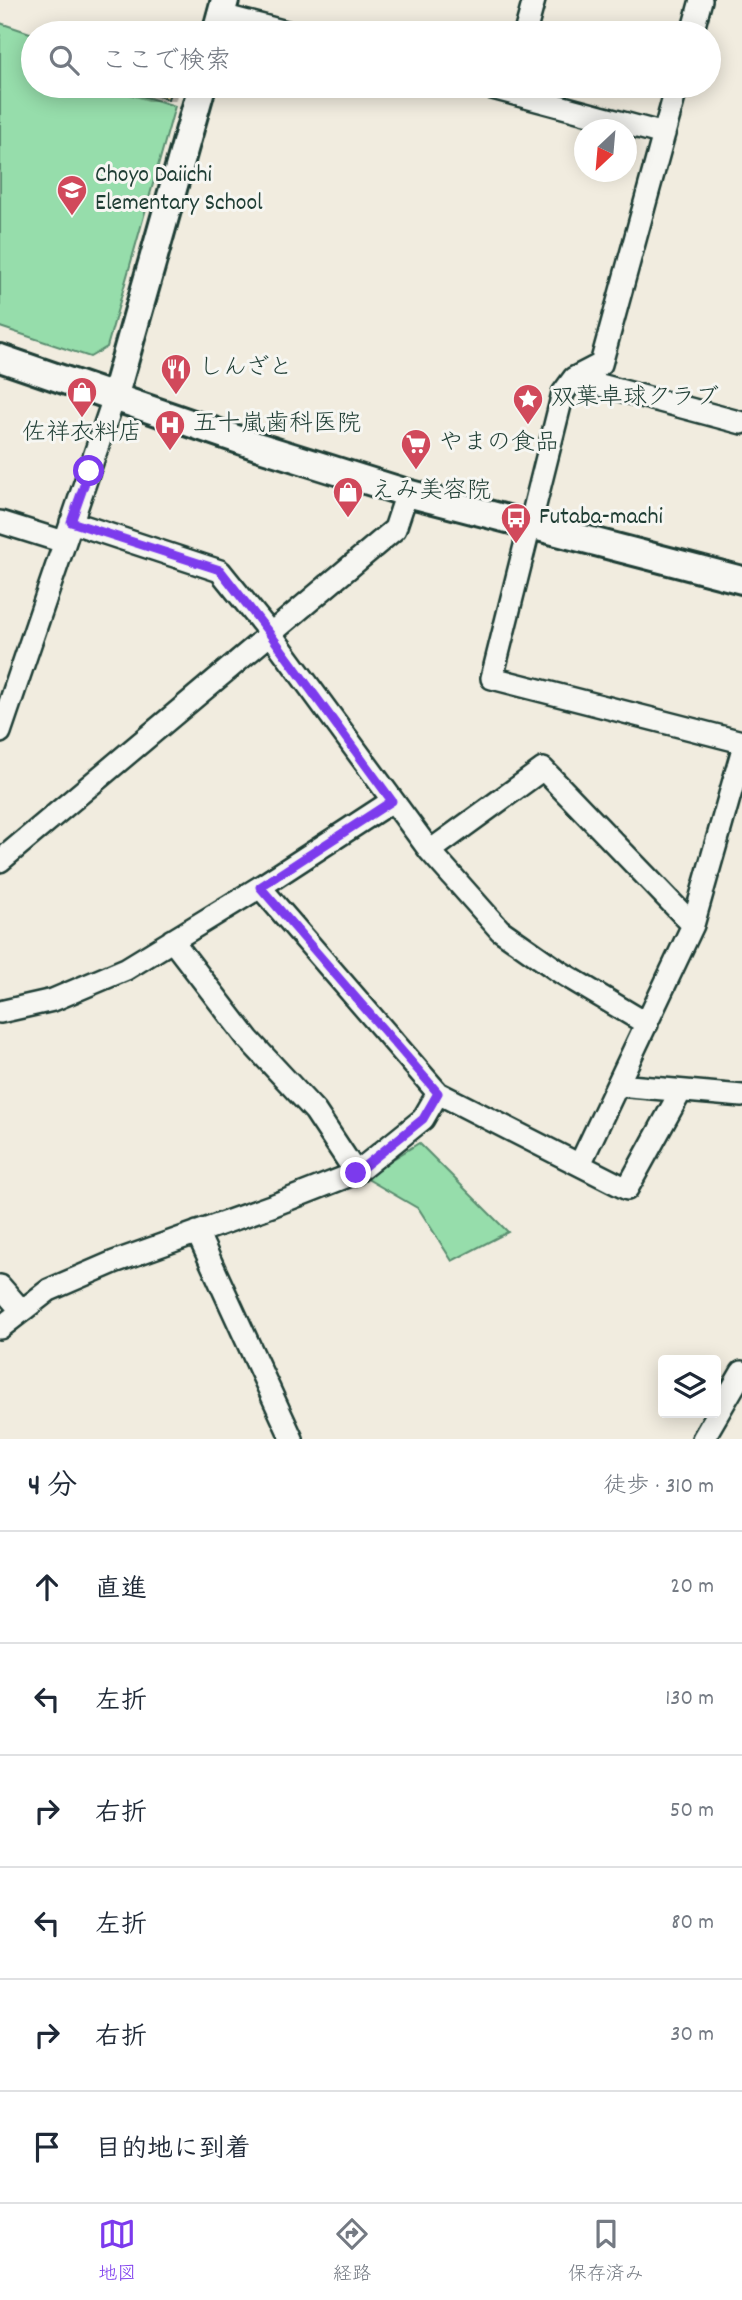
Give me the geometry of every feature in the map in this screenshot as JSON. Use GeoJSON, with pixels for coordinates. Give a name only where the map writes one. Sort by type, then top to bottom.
{"type":"FeatureCollection","features":[{"type":"Feature","properties":{"kind":"street"},"geometry":{"type":"LineString","coordinates":[[528,21],[534,0]]}},
{"type":"Feature","properties":{"kind":"street"},"geometry":{"type":"LineString","coordinates":[[695,21],[701,0]]}},
{"type":"Feature","properties":{"kind":"street"},"geometry":{"type":"LineString","coordinates":[[221,16],[241,21]]}},
{"type":"Feature","properties":{"kind":"street"},"geometry":{"type":"LineString","coordinates":[[0,732],[114,398],[199,98]]}},
{"type":"Feature","properties":{"kind":"street"},"geometry":{"type":"LineString","coordinates":[[541,98],[664,134]]}},
{"type":"Feature","properties":{"kind":"street"},"geometry":{"type":"LineString","coordinates":[[674,98],[601,364],[574,378],[563,393],[492,678],[742,742]]}},
{"type":"Feature","properties":{"kind":"street"},"geometry":{"type":"LineString","coordinates":[[0,358],[407,494],[742,580]]}},
{"type":"Feature","properties":{"kind":"street"},"geometry":{"type":"LineString","coordinates":[[574,378],[742,423]]}},
{"type":"Feature","properties":{"kind":"street"},"geometry":{"type":"LineString","coordinates":[[0,861],[395,528],[407,494]]}},
{"type":"Feature","properties":{"kind":"street"},"geometry":{"type":"LineString","coordinates":[[0,522],[67,532],[220,570],[430,851],[500,930],[560,972],[647,1024]]}},
{"type":"Feature","properties":{"kind":"street"},"geometry":{"type":"LineString","coordinates":[[580,1164],[693,925],[742,752]]}},
{"type":"Feature","properties":{"kind":"street"},"geometry":{"type":"LineString","coordinates":[[430,851],[543,769],[693,925]]}},
{"type":"Feature","properties":{"kind":"street"},"geometry":{"type":"LineString","coordinates":[[0,1012],[53,1000],[126,969],[260,887],[392,801]]}},
{"type":"Feature","properties":{"kind":"street"},"geometry":{"type":"LineString","coordinates":[[260,887],[438,1093],[627,1189],[681,1091]]}},
{"type":"Feature","properties":{"kind":"street"},"geometry":{"type":"LineString","coordinates":[[172,940],[248,1039],[314,1111],[356,1173]]}},
{"type":"Feature","properties":{"kind":"street"},"geometry":{"type":"LineString","coordinates":[[618,1085],[742,1096]]}},
{"type":"Feature","properties":{"kind":"street"},"geometry":{"type":"LineString","coordinates":[[0,1328],[49,1290],[114,1262],[356,1173],[423,1119],[438,1093]]}},
{"type":"Feature","properties":{"kind":"street"},"geometry":{"type":"LineString","coordinates":[[197,1232],[292,1439]]}},
{"type":"Feature","properties":{"kind":"street"},"geometry":{"type":"LineString","coordinates":[[0,1286],[22,1310]]}},
{"type":"Feature","properties":{"kind":"street"},"geometry":{"type":"LineString","coordinates":[[704,1439],[742,1372]]}},
{"type":"Feature","properties":{"kind":"green space","name":"Choyo Daiichi Elementary School"},"geometry":{"type":"Polygon","coordinates":[[[0,23],[21,30],[21,98],[149,98],[175,106],[107,347],[90,357],[0,327],[0,23]]]}},
{"type":"Feature","properties":{"kind":"green space"},"geometry":{"type":"Polygon","coordinates":[[[419,1143],[508,1232],[452,1261],[419,1209],[364,1177],[419,1143]]]}},
{"type":"Feature","properties":{"kind":"place","name":"Choyo Daiichi Elementary School"},"geometry":{"type":"Point","coordinates":[72,217]}},
{"type":"Feature","properties":{"kind":"place","name":"しんざと"},"geometry":{"type":"Point","coordinates":[176,396]}},
{"type":"Feature","properties":{"kind":"place","name":"佐祥衣料店"},"geometry":{"type":"Point","coordinates":[82,419]}},
{"type":"Feature","properties":{"kind":"place","name":"双葉卓球クラブ"},"geometry":{"type":"Point","coordinates":[528,426]}},
{"type":"Feature","properties":{"kind":"place","name":"五十嵐歯科医院"},"geometry":{"type":"Point","coordinates":[170,452]}},
{"type":"Feature","properties":{"kind":"place","name":"やまの食品"},"geometry":{"type":"Point","coordinates":[416,471]}},
{"type":"Feature","properties":{"kind":"place","name":"えみ美容院"},"geometry":{"type":"Point","coordinates":[348,519]}},
{"type":"Feature","properties":{"kind":"place","name":"Futaba-machi"},"geometry":{"type":"Point","coordinates":[516,545]}},
{"type":"Feature","properties":{"kind":"route"},"geometry":{"type":"LineString","coordinates":[[89,471],[71,522],[220,570],[392,801],[260,887],[438,1093],[423,1119],[356,1173]]}}]}
